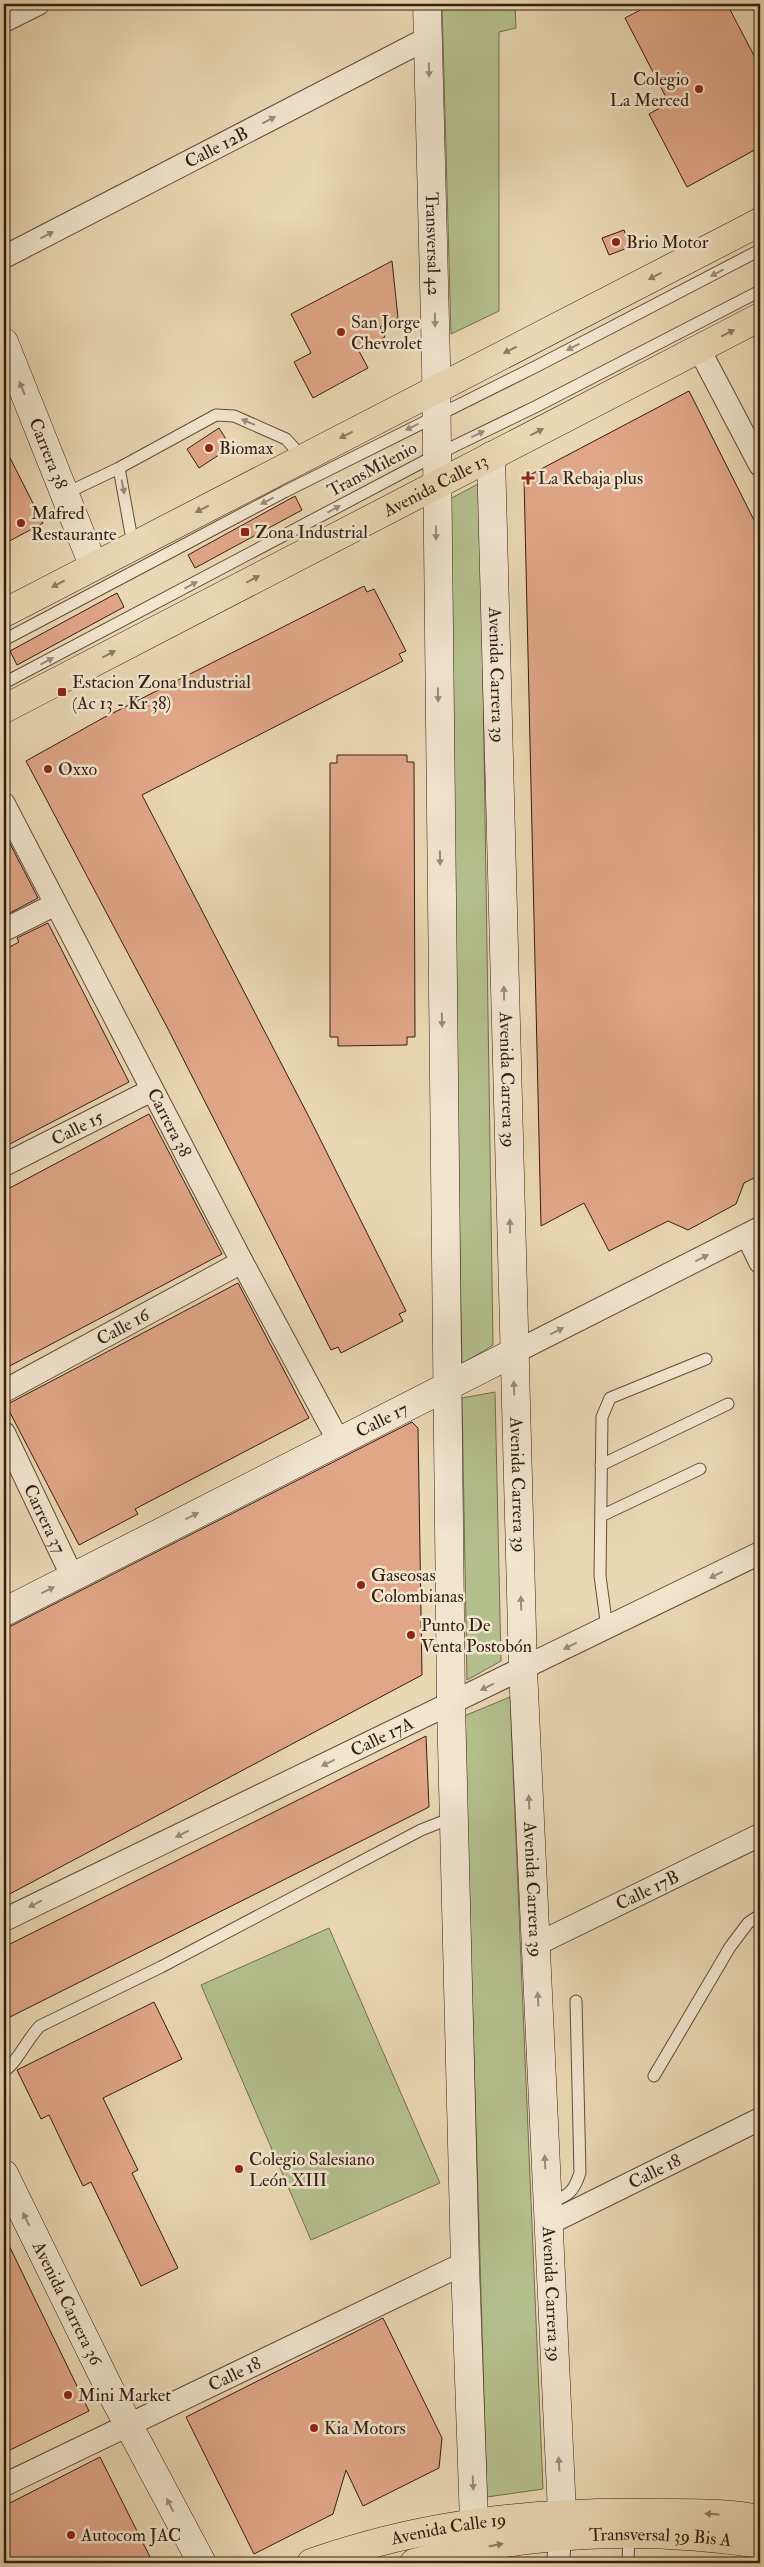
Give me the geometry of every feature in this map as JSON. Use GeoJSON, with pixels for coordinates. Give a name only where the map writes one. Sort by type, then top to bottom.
{"type":"FeatureCollection","features":[{"type":"Feature","properties":{"kind":"main road"},"geometry":{"type":"LineString","coordinates":[[4,613],[93,565],[760,222]]}},
{"type":"Feature","properties":{"kind":"main road","name":"Avenida Calle 13"},"geometry":{"type":"LineString","coordinates":[[4,709],[760,317]]}},
{"type":"Feature","properties":{"kind":"main road","name":"Transversal 39 Bis A"},"geometry":{"type":"LineString","coordinates":[[560,2538],[701,2513],[760,2518]]}},
{"type":"Feature","properties":{"kind":"main road","name":"Avenida Calle 19"},"geometry":{"type":"LineString","coordinates":[[311,2563],[391,2539],[474,2522],[560,2538]]}},
{"type":"Feature","properties":{"kind":"main road","name":"Transversal 39 Bis A"},"geometry":{"type":"LineString","coordinates":[[560,2538],[629,2534],[692,2537],[760,2544]]}},
{"type":"Feature","properties":{"kind":"main road","name":"Avenida Calle 19"},"geometry":{"type":"LineString","coordinates":[[414,2563],[464,2557],[528,2540],[560,2538]]}},
{"type":"Feature","properties":{"kind":"street"},"geometry":{"type":"LineString","coordinates":[[4,21],[38,4]]}},
{"type":"Feature","properties":{"kind":"street","name":"Transversal 42"},"geometry":{"type":"LineString","coordinates":[[428,4],[436,388],[436,484]]}},
{"type":"Feature","properties":{"kind":"street","name":"Calle 12B"},"geometry":{"type":"LineString","coordinates":[[4,257],[428,38]]}},
{"type":"Feature","properties":{"kind":"street","name":"Carrera 38"},"geometry":{"type":"LineString","coordinates":[[4,342],[93,565]]}},
{"type":"Feature","properties":{"kind":"street"},"geometry":{"type":"LineString","coordinates":[[699,348],[760,465]]}},
{"type":"Feature","properties":{"kind":"street","name":"Avenida Carrera 39"},"geometry":{"type":"LineString","coordinates":[[491,456],[513,1353],[523,1670],[548,2214],[560,2538]]}},
{"type":"Feature","properties":{"kind":"street"},"geometry":{"type":"LineString","coordinates":[[436,484],[451,1704],[465,2263],[474,2522]]}},
{"type":"Feature","properties":{"kind":"street","name":"Carrera 38"},"geometry":{"type":"LineString","coordinates":[[4,804],[54,904],[242,1262],[338,1440]]}},
{"type":"Feature","properties":{"kind":"street"},"geometry":{"type":"LineString","coordinates":[[4,930],[54,904]]}},
{"type":"Feature","properties":{"kind":"street","name":"Calle 15"},"geometry":{"type":"LineString","coordinates":[[4,1165],[152,1090]]}},
{"type":"Feature","properties":{"kind":"street"},"geometry":{"type":"LineString","coordinates":[[754,1232],[760,1262]]}},
{"type":"Feature","properties":{"kind":"street","name":"Calle 17"},"geometry":{"type":"LineString","coordinates":[[4,1612],[338,1440],[754,1232]]}},
{"type":"Feature","properties":{"kind":"street","name":"Calle 16"},"geometry":{"type":"LineString","coordinates":[[4,1391],[242,1262]]}},
{"type":"Feature","properties":{"kind":"street","name":"Carrera 37"},"geometry":{"type":"LineString","coordinates":[[4,1433],[73,1578]]}},
{"type":"Feature","properties":{"kind":"street","name":"Calle 17A"},"geometry":{"type":"LineString","coordinates":[[4,1920],[523,1670],[760,1553]]}},
{"type":"Feature","properties":{"kind":"street","name":"Calle 17B"},"geometry":{"type":"LineString","coordinates":[[535,1945],[760,1835]]}},
{"type":"Feature","properties":{"kind":"street","name":"Calle 18"},"geometry":{"type":"LineString","coordinates":[[548,2214],[760,2119]]}},
{"type":"Feature","properties":{"kind":"street","name":"Avenida Carrera 36"},"geometry":{"type":"LineString","coordinates":[[5,2182],[112,2394],[130,2424],[202,2563]]}},
{"type":"Feature","properties":{"kind":"street","name":"Calle 18"},"geometry":{"type":"LineString","coordinates":[[4,2485],[465,2263]]}},
{"type":"Feature","properties":{"kind":"lane","name":"TransMilenio"},"geometry":{"type":"LineString","coordinates":[[4,640],[284,492],[537,366],[760,250]]}},
{"type":"Feature","properties":{"kind":"lane","name":"TransMilenio"},"geometry":{"type":"LineString","coordinates":[[4,684],[436,455],[546,402],[760,291]]}},
{"type":"Feature","properties":{"kind":"lane"},"geometry":{"type":"LineString","coordinates":[[63,492],[76,489],[119,468],[216,415],[226,414],[286,439],[302,457]]}},
{"type":"Feature","properties":{"kind":"lane"},"geometry":{"type":"LineString","coordinates":[[119,468],[133,545]]}},
{"type":"Feature","properties":{"kind":"lane"},"geometry":{"type":"LineString","coordinates":[[608,1628],[600,1576],[602,1417],[610,1398],[706,1359]]}},
{"type":"Feature","properties":{"kind":"lane"},"geometry":{"type":"LineString","coordinates":[[601,1465],[728,1404]]}},
{"type":"Feature","properties":{"kind":"lane"},"geometry":{"type":"LineString","coordinates":[[601,1516],[700,1469]]}},
{"type":"Feature","properties":{"kind":"lane"},"geometry":{"type":"LineString","coordinates":[[4,2071],[11,2066],[27,2039],[40,2026],[161,1967],[421,1830],[454,1817]]}},
{"type":"Feature","properties":{"kind":"lane"},"geometry":{"type":"LineString","coordinates":[[654,2076],[730,1947],[748,1923],[760,1915]]}},
{"type":"Feature","properties":{"kind":"lane"},"geometry":{"type":"LineString","coordinates":[[548,2214],[575,2189],[580,2173],[576,2001]]}},
{"type":"Feature","properties":{"kind":"lane"},"geometry":{"type":"LineString","coordinates":[[628,2563],[629,2534]]}},
{"type":"Feature","properties":{"kind":"green space"},"geometry":{"type":"Polygon","coordinates":[[[442,4],[515,4],[516,28],[499,32],[499,311],[451,334],[442,4]]]}},
{"type":"Feature","properties":{"kind":"green space"},"geometry":{"type":"Polygon","coordinates":[[[480,483],[493,1345],[462,1364],[446,501],[480,483]]]}},
{"type":"Feature","properties":{"kind":"green space"},"geometry":{"type":"Polygon","coordinates":[[[495,1392],[501,1661],[467,1680],[462,1398],[495,1392]]]}},
{"type":"Feature","properties":{"kind":"green space"},"geometry":{"type":"Polygon","coordinates":[[[510,1697],[543,2489],[487,2497],[464,1716],[510,1697]]]}},
{"type":"Feature","properties":{"kind":"green space"},"geometry":{"type":"Polygon","coordinates":[[[329,1928],[440,2183],[311,2240],[201,1985],[329,1928]]]}},
{"type":"Feature","properties":{"kind":"building","name":"Colegio La Merced"},"geometry":{"type":"Polygon","coordinates":[[[652,4],[727,4],[760,67],[760,147],[687,187],[649,114],[669,103],[625,18],[652,4]]]}},
{"type":"Feature","properties":{"kind":"building","name":"Brio Motor"},"geometry":{"type":"Polygon","coordinates":[[[624,230],[630,247],[609,255],[602,238],[624,230]]]}},
{"type":"Feature","properties":{"kind":"building","name":"San Jorge Chevrolet"},"geometry":{"type":"Polygon","coordinates":[[[392,261],[398,318],[380,327],[385,337],[359,351],[368,368],[313,398],[294,362],[311,353],[291,314],[392,261]]]}},
{"type":"Feature","properties":{"kind":"building"},"geometry":{"type":"Polygon","coordinates":[[[689,391],[760,532],[760,1175],[744,1183],[736,1204],[688,1230],[668,1221],[609,1251],[584,1203],[541,1226],[524,478],[689,391]]]}},
{"type":"Feature","properties":{"kind":"building","name":"Biomax"},"geometry":{"type":"Polygon","coordinates":[[[219,428],[231,447],[199,468],[187,449],[219,428]]]}},
{"type":"Feature","properties":{"kind":"building"},"geometry":{"type":"Polygon","coordinates":[[[4,446],[43,523],[4,544],[4,446]]]}},
{"type":"Feature","properties":{"kind":"building","name":"Zona Industrial"},"geometry":{"type":"Polygon","coordinates":[[[295,496],[302,510],[195,568],[188,555],[295,496]]]}},
{"type":"Feature","properties":{"kind":"building"},"geometry":{"type":"Polygon","coordinates":[[[364,586],[367,592],[374,589],[406,651],[399,654],[403,661],[142,795],[309,1117],[406,1311],[399,1314],[403,1321],[341,1353],[338,1347],[331,1350],[167,1027],[26,761],[103,718],[364,586]]]}},
{"type":"Feature","properties":{"kind":"building"},"geometry":{"type":"Polygon","coordinates":[[[117,593],[124,607],[17,665],[10,651],[117,593]]]}},
{"type":"Feature","properties":{"kind":"building"},"geometry":{"type":"Polygon","coordinates":[[[337,755],[407,755],[407,762],[414,762],[415,1037],[407,1037],[407,1045],[338,1046],[338,1037],[330,1037],[330,763],[337,763],[337,755]]]}},
{"type":"Feature","properties":{"kind":"building"},"geometry":{"type":"Polygon","coordinates":[[[4,832],[38,898],[6,915],[4,911],[4,832]]]}},
{"type":"Feature","properties":{"kind":"building"},"geometry":{"type":"Polygon","coordinates":[[[48,923],[129,1082],[4,1147],[4,950],[19,942],[17,938],[48,923]]]}},
{"type":"Feature","properties":{"kind":"building"},"geometry":{"type":"Polygon","coordinates":[[[149,1114],[222,1254],[4,1369],[4,1191],[149,1114]]]}},
{"type":"Feature","properties":{"kind":"building"},"geometry":{"type":"Polygon","coordinates":[[[238,1283],[309,1418],[135,1509],[138,1514],[79,1545],[6,1405],[238,1283]]]}},
{"type":"Feature","properties":{"kind":"building"},"geometry":{"type":"Polygon","coordinates":[[[412,1422],[418,1428],[422,1675],[4,1897],[4,1628],[412,1422]]]}},
{"type":"Feature","properties":{"kind":"building"},"geometry":{"type":"Polygon","coordinates":[[[426,1736],[429,1807],[4,2020],[4,1947],[426,1736]]]}},
{"type":"Feature","properties":{"kind":"building"},"geometry":{"type":"Polygon","coordinates":[[[154,2002],[182,2059],[103,2098],[138,2170],[132,2173],[178,2268],[141,2286],[91,2182],[83,2186],[49,2115],[41,2119],[17,2070],[154,2002]]]}},
{"type":"Feature","properties":{"kind":"building"},"geometry":{"type":"Polygon","coordinates":[[[4,2235],[89,2411],[4,2453],[4,2235]]]}},
{"type":"Feature","properties":{"kind":"building","name":"Kia Motors"},"geometry":{"type":"Polygon","coordinates":[[[383,2318],[442,2438],[439,2468],[363,2506],[346,2470],[333,2514],[254,2554],[186,2417],[383,2318]]]}},
{"type":"Feature","properties":{"kind":"building","name":"Autocom JAC"},"geometry":{"type":"Polygon","coordinates":[[[100,2457],[153,2563],[4,2563],[4,2506],[100,2457]]]}},
{"type":"Feature","properties":{"kind":"place","name":"Colegio La Merced"},"geometry":{"type":"Point","coordinates":[699,89]}},
{"type":"Feature","properties":{"kind":"place","name":"Brio Motor"},"geometry":{"type":"Point","coordinates":[616,242]}},
{"type":"Feature","properties":{"kind":"place","name":"San Jorge Chevrolet"},"geometry":{"type":"Point","coordinates":[341,332]}},
{"type":"Feature","properties":{"kind":"place","name":"Biomax"},"geometry":{"type":"Point","coordinates":[209,448]}},
{"type":"Feature","properties":{"kind":"place","name":"La Rebaja plus"},"geometry":{"type":"Point","coordinates":[528,478]}},
{"type":"Feature","properties":{"kind":"place","name":"Mafred Restaurante"},"geometry":{"type":"Point","coordinates":[21,523]}},
{"type":"Feature","properties":{"kind":"place","name":"Zona Industrial"},"geometry":{"type":"Point","coordinates":[245,532]}},
{"type":"Feature","properties":{"kind":"place","name":"Estacion Zona Industrial (Ac 13 - Kr 38)"},"geometry":{"type":"Point","coordinates":[62,692]}},
{"type":"Feature","properties":{"kind":"place","name":"Oxxo"},"geometry":{"type":"Point","coordinates":[48,769]}},
{"type":"Feature","properties":{"kind":"place","name":"Gaseosas Colombianas"},"geometry":{"type":"Point","coordinates":[361,1585]}},
{"type":"Feature","properties":{"kind":"place","name":"Punto De Venta Postobón"},"geometry":{"type":"Point","coordinates":[411,1635]}},
{"type":"Feature","properties":{"kind":"place","name":"Colegio Salesiano León XIII"},"geometry":{"type":"Point","coordinates":[239,2169]}},
{"type":"Feature","properties":{"kind":"place","name":"Mini Market"},"geometry":{"type":"Point","coordinates":[68,2395]}},
{"type":"Feature","properties":{"kind":"place","name":"Kia Motors"},"geometry":{"type":"Point","coordinates":[314,2428]}},
{"type":"Feature","properties":{"kind":"place","name":"Autocom JAC"},"geometry":{"type":"Point","coordinates":[71,2535]}}]}
